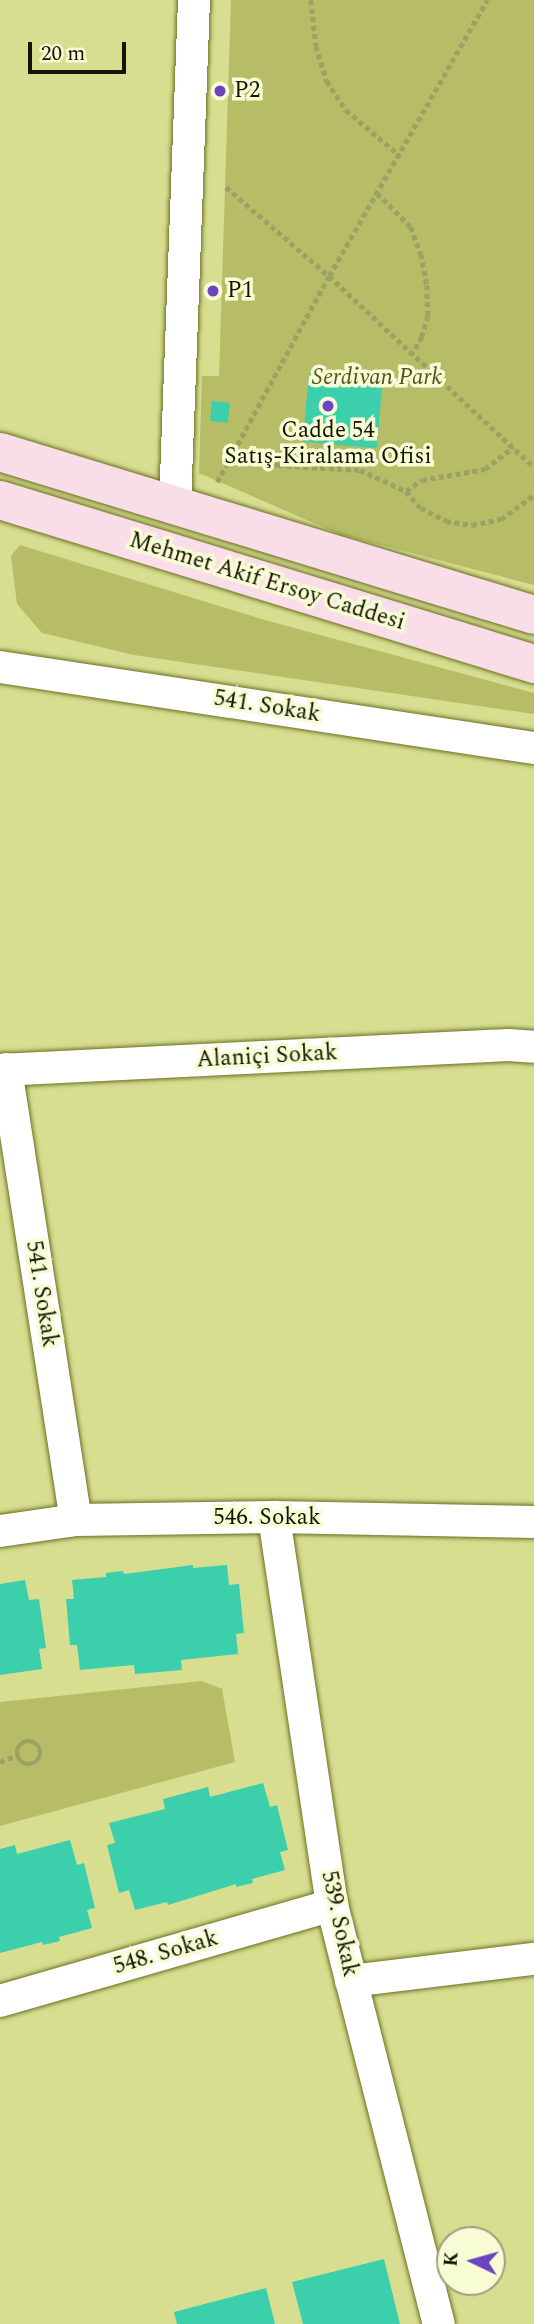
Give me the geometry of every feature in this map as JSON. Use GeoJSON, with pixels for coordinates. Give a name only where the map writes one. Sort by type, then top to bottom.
{"type":"FeatureCollection","features":[{"type":"Feature","properties":{"kind":"main road","name":"Mehmet Akif Ersoy Caddesi"},"geometry":{"type":"LineString","coordinates":[[0,452],[378,570],[534,615]]}},
{"type":"Feature","properties":{"kind":"main road","name":"Mehmet Akif Ersoy Caddesi"},"geometry":{"type":"LineString","coordinates":[[0,500],[534,664]]}},
{"type":"Feature","properties":{"kind":"street"},"geometry":{"type":"LineString","coordinates":[[175,505],[194,0]]}},
{"type":"Feature","properties":{"kind":"street","name":"541. Sokak"},"geometry":{"type":"LineString","coordinates":[[0,667],[534,748]]}},
{"type":"Feature","properties":{"kind":"street","name":"Alaniçi Sokak"},"geometry":{"type":"LineString","coordinates":[[3,1070],[509,1045],[534,1047]]}},
{"type":"Feature","properties":{"kind":"street","name":"541. Sokak"},"geometry":{"type":"LineString","coordinates":[[3,1070],[75,1520]]}},
{"type":"Feature","properties":{"kind":"street","name":"546. Sokak"},"geometry":{"type":"LineString","coordinates":[[0,1531],[75,1520],[274,1517],[534,1522]]}},
{"type":"Feature","properties":{"kind":"street","name":"539. Sokak"},"geometry":{"type":"LineString","coordinates":[[274,1517],[332,1905],[439,2324]]}},
{"type":"Feature","properties":{"kind":"street","name":"548. Sokak"},"geometry":{"type":"LineString","coordinates":[[0,2001],[332,1905]]}},
{"type":"Feature","properties":{"kind":"street"},"geometry":{"type":"LineString","coordinates":[[351,1980],[534,1959]]}},
{"type":"Feature","properties":{"kind":"path"},"geometry":{"type":"LineString","coordinates":[[312,0],[316,46],[327,81],[346,110],[399,155]]}},
{"type":"Feature","properties":{"kind":"path"},"geometry":{"type":"LineString","coordinates":[[214,489],[329,276],[487,0]]}},
{"type":"Feature","properties":{"kind":"path"},"geometry":{"type":"LineString","coordinates":[[226,187],[329,276],[534,467]]}},
{"type":"Feature","properties":{"kind":"path"},"geometry":{"type":"LineString","coordinates":[[377,193],[411,228],[421,254],[427,285],[428,316],[422,337],[412,354]]}},
{"type":"Feature","properties":{"kind":"path"},"geometry":{"type":"LineString","coordinates":[[406,491],[422,480],[485,469],[513,447]]}},
{"type":"Feature","properties":{"kind":"path"},"geometry":{"type":"LineString","coordinates":[[231,457],[278,465],[360,470],[406,491],[421,508],[438,516],[472,525],[500,519],[534,495]]}},
{"type":"Feature","properties":{"kind":"path"},"geometry":{"type":"LineString","coordinates":[[0,1762],[18,1755],[22,1744],[29,1742],[41,1750],[40,1758],[32,1765],[21,1762],[18,1755]]}},
{"type":"Feature","properties":{"kind":"green space","name":"Serdivan Park"},"geometry":{"type":"Polygon","coordinates":[[[231,0],[534,0],[534,585],[339,534],[199,473],[202,376],[219,376],[231,0]]]}},
{"type":"Feature","properties":{"kind":"green space"},"geometry":{"type":"Polygon","coordinates":[[[20,545],[265,620],[534,693],[534,714],[134,655],[42,633],[17,604],[11,556],[20,545]]]}},
{"type":"Feature","properties":{"kind":"green space"},"geometry":{"type":"Polygon","coordinates":[[[202,1681],[222,1689],[235,1762],[0,1826],[0,1702],[202,1681]]]}},
{"type":"Feature","properties":{"kind":"building"},"geometry":{"type":"Polygon","coordinates":[[[309,373],[383,379],[377,448],[303,442],[309,373]]]}},
{"type":"Feature","properties":{"kind":"building"},"geometry":{"type":"Polygon","coordinates":[[[212,401],[230,403],[228,423],[210,421],[212,401]]]}},
{"type":"Feature","properties":{"kind":"building"},"geometry":{"type":"Polygon","coordinates":[[[193,1565],[193,1568],[227,1565],[229,1585],[239,1584],[244,1633],[236,1634],[238,1654],[181,1660],[182,1670],[135,1674],[134,1665],[80,1670],[77,1645],[70,1645],[66,1599],[74,1599],[72,1580],[106,1577],[106,1573],[123,1571],[124,1574],[193,1565]]]}},
{"type":"Feature","properties":{"kind":"building"},"geometry":{"type":"Polygon","coordinates":[[[25,1580],[29,1600],[39,1599],[46,1648],[39,1649],[42,1669],[0,1675],[0,1584],[25,1580]]]}},
{"type":"Feature","properties":{"kind":"building"},"geometry":{"type":"Polygon","coordinates":[[[263,1783],[270,1807],[277,1805],[288,1850],[280,1852],[285,1870],[252,1879],[253,1883],[236,1887],[236,1884],[168,1905],[167,1902],[135,1910],[129,1890],[119,1893],[107,1845],[115,1843],[109,1823],[165,1809],[163,1799],[208,1787],[210,1797],[263,1783]]]}},
{"type":"Feature","properties":{"kind":"building"},"geometry":{"type":"Polygon","coordinates":[[[70,1840],[77,1865],[84,1863],[95,1908],[87,1910],[92,1928],[59,1937],[60,1941],[43,1945],[42,1942],[0,1953],[0,1849],[15,1845],[17,1854],[70,1840]]]}},
{"type":"Feature","properties":{"kind":"building"},"geometry":{"type":"Polygon","coordinates":[[[384,2259],[400,2324],[303,2324],[292,2282],[384,2259]]]}},
{"type":"Feature","properties":{"kind":"building"},"geometry":{"type":"Polygon","coordinates":[[[266,2288],[275,2324],[177,2324],[174,2312],[266,2288]]]}},
{"type":"Feature","properties":{"kind":"place","name":"P2"},"geometry":{"type":"Point","coordinates":[220,91]}},
{"type":"Feature","properties":{"kind":"place","name":"P1"},"geometry":{"type":"Point","coordinates":[213,291]}},
{"type":"Feature","properties":{"kind":"place","name":"Cadde 54 Satış-Kiralama Ofisi"},"geometry":{"type":"Point","coordinates":[328,406]}}]}
